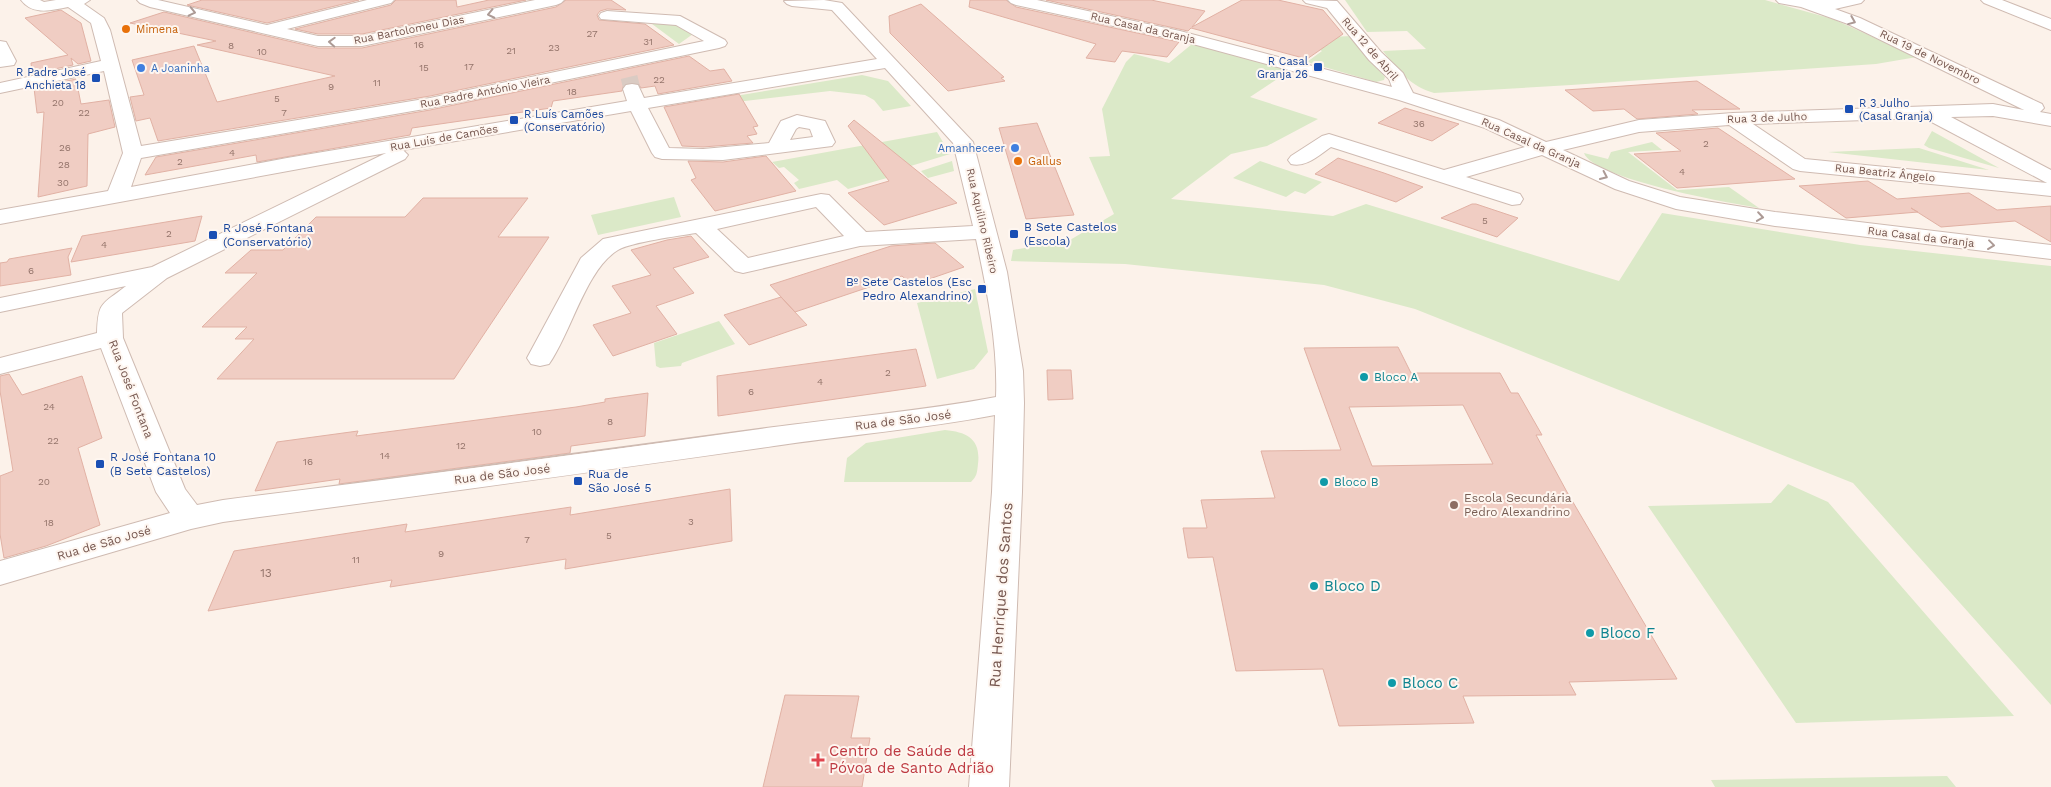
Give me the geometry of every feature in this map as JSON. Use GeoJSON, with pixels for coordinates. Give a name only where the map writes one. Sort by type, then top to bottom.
{"type":"FeatureCollection","features":[{"type":"Feature","properties":{"kind":"street"},"geometry":{"type":"LineString","coordinates":[[29,0],[42,7],[77,1],[98,21],[112,64],[133,153],[117,195]]}},
{"type":"Feature","properties":{"kind":"street","name":"Rua Bartolomeu Dias"},"geometry":{"type":"LineString","coordinates":[[145,0],[155,4],[318,42],[362,41],[556,0]]}},
{"type":"Feature","properties":{"kind":"street"},"geometry":{"type":"LineString","coordinates":[[268,29],[386,0]]}},
{"type":"Feature","properties":{"kind":"street"},"geometry":{"type":"LineString","coordinates":[[789,0],[839,3]]}},
{"type":"Feature","properties":{"kind":"street","name":"Rua Casal da Granja"},"geometry":{"type":"LineString","coordinates":[[1016,0],[1266,58],[1405,96],[1492,124],[1622,185],[1676,202],[1767,218],[2051,252]]}},
{"type":"Feature","properties":{"kind":"street","name":"Rua 12 de Abril"},"geometry":{"type":"LineString","coordinates":[[1310,0],[1332,4],[1375,56],[1397,77],[1405,96]]}},
{"type":"Feature","properties":{"kind":"street","name":"Rua 19 de Novembro"},"geometry":{"type":"LineString","coordinates":[[1784,0],[1806,4],[1854,21],[2051,116]]}},
{"type":"Feature","properties":{"kind":"street","name":"Rua 19 de Novembro"},"geometry":{"type":"LineString","coordinates":[[1806,4],[1846,4],[1856,0],[1874,18],[2051,102]]}},
{"type":"Feature","properties":{"kind":"street"},"geometry":{"type":"LineString","coordinates":[[1989,0],[2051,25]]}},
{"type":"Feature","properties":{"kind":"street","name":"Rua Aquilino Ribeiro"},"geometry":{"type":"LineString","coordinates":[[839,3],[889,62],[963,142],[995,272],[1010,371],[1010,403]]}},
{"type":"Feature","properties":{"kind":"street"},"geometry":{"type":"LineString","coordinates":[[1077,14],[1099,3]]}},
{"type":"Feature","properties":{"kind":"street","name":"Rua Padre António Vieira"},"geometry":{"type":"LineString","coordinates":[[133,153],[430,104],[630,84],[719,43],[680,21],[607,16]]}},
{"type":"Feature","properties":{"kind":"street"},"geometry":{"type":"LineString","coordinates":[[0,46],[8,61],[0,62]]}},
{"type":"Feature","properties":{"kind":"street","name":"Rua Luís de Camões"},"geometry":{"type":"LineString","coordinates":[[0,218],[287,164],[427,142],[630,84],[889,62]]}},
{"type":"Feature","properties":{"kind":"street"},"geometry":{"type":"LineString","coordinates":[[0,88],[112,64]]}},
{"type":"Feature","properties":{"kind":"street"},"geometry":{"type":"LineString","coordinates":[[630,84],[662,153],[698,156],[776,148]]}},
{"type":"Feature","properties":{"kind":"street"},"geometry":{"type":"LineString","coordinates":[[1993,110],[2006,94]]}},
{"type":"Feature","properties":{"kind":"street","name":"Rua 3 de Julho"},"geometry":{"type":"LineString","coordinates":[[1444,177],[1544,148],[1638,126],[1733,119],[1993,110],[2051,120]]}},
{"type":"Feature","properties":{"kind":"street"},"geometry":{"type":"LineString","coordinates":[[1928,112],[2051,178]]}},
{"type":"Feature","properties":{"kind":"street","name":"Rua Beatriz Ângelo"},"geometry":{"type":"LineString","coordinates":[[1733,119],[1800,164],[2051,190]]}},
{"type":"Feature","properties":{"kind":"street"},"geometry":{"type":"LineString","coordinates":[[1298,160],[1329,140],[1512,199]]}},
{"type":"Feature","properties":{"kind":"street"},"geometry":{"type":"LineString","coordinates":[[56,295],[110,311],[159,273],[427,142]]}},
{"type":"Feature","properties":{"kind":"street"},"geometry":{"type":"LineString","coordinates":[[287,164],[325,167],[331,171],[334,176],[331,184],[319,194]]}},
{"type":"Feature","properties":{"kind":"street"},"geometry":{"type":"LineString","coordinates":[[540,358],[593,258],[611,244],[820,200],[860,239]]}},
{"type":"Feature","properties":{"kind":"street"},"geometry":{"type":"LineString","coordinates":[[701,226],[743,266],[860,239],[984,232]]}},
{"type":"Feature","properties":{"kind":"street"},"geometry":{"type":"LineString","coordinates":[[0,305],[159,273]]}},
{"type":"Feature","properties":{"kind":"street","name":"Rua José Fontana"},"geometry":{"type":"LineString","coordinates":[[110,311],[110,338],[171,492],[190,518]]}},
{"type":"Feature","properties":{"kind":"street"},"geometry":{"type":"LineString","coordinates":[[0,366],[110,338]]}},
{"type":"Feature","properties":{"kind":"street","name":"Rua de São José"},"geometry":{"type":"LineString","coordinates":[[0,573],[190,518],[223,511],[582,464],[826,429],[949,415],[1010,403]]}},
{"type":"Feature","properties":{"kind":"street","name":"Rua Henrique dos Santos"},"geometry":{"type":"LineString","coordinates":[[989,787],[1007,492],[1010,403]]}},
{"type":"Feature","properties":{"kind":"green space"},"geometry":{"type":"Polygon","coordinates":[[[1345,0],[1765,0],[1833,19],[1917,57],[1876,64],[1434,93],[1411,82],[1399,71],[1383,51],[1426,49],[1407,31],[1367,32],[1345,0]]]}},
{"type":"Feature","properties":{"kind":"green space"},"geometry":{"type":"Polygon","coordinates":[[[648,21],[682,25],[693,34],[679,44],[648,21]]]}},
{"type":"Feature","properties":{"kind":"green space"},"geometry":{"type":"Polygon","coordinates":[[[1351,36],[1385,77],[1384,80],[1376,82],[1307,62],[1322,51],[1314,47],[1330,44],[1330,37],[1351,36]]]}},
{"type":"Feature","properties":{"kind":"green space"},"geometry":{"type":"Polygon","coordinates":[[[1192,44],[1291,70],[1250,97],[1318,119],[1267,146],[1231,154],[1171,199],[1333,216],[1366,204],[1619,281],[1662,213],[1860,245],[2051,266],[2051,705],[1853,483],[1415,309],[1324,285],[1125,264],[1011,261],[1013,250],[1070,240],[1114,214],[1089,157],[1110,156],[1102,109],[1126,62],[1134,54],[1169,63],[1192,44]]]}},
{"type":"Feature","properties":{"kind":"green space"},"geometry":{"type":"Polygon","coordinates":[[[862,75],[888,81],[911,106],[883,111],[874,100],[865,95],[830,91],[677,109],[674,106],[862,75]]]}},
{"type":"Feature","properties":{"kind":"green space"},"geometry":{"type":"Polygon","coordinates":[[[1932,131],[1999,168],[1929,148],[1924,145],[1932,131]]]}},
{"type":"Feature","properties":{"kind":"green space"},"geometry":{"type":"Polygon","coordinates":[[[937,132],[950,154],[891,172],[894,176],[848,189],[837,180],[799,189],[794,183],[799,180],[784,167],[779,168],[772,162],[937,132]]]}},
{"type":"Feature","properties":{"kind":"green space"},"geometry":{"type":"Polygon","coordinates":[[[1652,142],[1662,150],[1628,152],[1677,190],[1729,187],[1759,208],[1693,195],[1636,181],[1593,163],[1584,153],[1608,159],[1611,152],[1652,142]]]}},
{"type":"Feature","properties":{"kind":"green space"},"geometry":{"type":"Polygon","coordinates":[[[1919,148],[1989,170],[1828,152],[1919,148]]]}},
{"type":"Feature","properties":{"kind":"green space"},"geometry":{"type":"Polygon","coordinates":[[[952,161],[954,171],[928,178],[921,171],[952,161]]]}},
{"type":"Feature","properties":{"kind":"green space"},"geometry":{"type":"Polygon","coordinates":[[[1260,161],[1322,182],[1305,194],[1295,191],[1286,197],[1233,178],[1260,161]]]}},
{"type":"Feature","properties":{"kind":"green space"},"geometry":{"type":"Polygon","coordinates":[[[674,197],[681,217],[598,235],[591,215],[674,197]]]}},
{"type":"Feature","properties":{"kind":"green space"},"geometry":{"type":"Polygon","coordinates":[[[975,289],[988,352],[974,369],[937,379],[917,303],[975,289]]]}},
{"type":"Feature","properties":{"kind":"green space"},"geometry":{"type":"Polygon","coordinates":[[[719,321],[735,344],[682,363],[681,366],[660,368],[656,366],[654,343],[719,321]]]}},
{"type":"Feature","properties":{"kind":"green space"},"geometry":{"type":"Polygon","coordinates":[[[945,430],[966,435],[975,443],[978,464],[976,474],[971,482],[844,482],[847,458],[866,443],[945,430]]]}},
{"type":"Feature","properties":{"kind":"green space"},"geometry":{"type":"Polygon","coordinates":[[[1788,484],[1828,502],[2014,716],[1796,723],[1648,506],[1771,503],[1788,484]]]}},
{"type":"Feature","properties":{"kind":"green space"},"geometry":{"type":"Polygon","coordinates":[[[1947,776],[1956,787],[1715,787],[1711,780],[1947,776]]]}},
{"type":"Feature","properties":{"kind":"building"},"geometry":{"type":"Polygon","coordinates":[[[202,0],[359,0],[267,23],[187,5],[202,0]]]}},
{"type":"Feature","properties":{"kind":"building"},"geometry":{"type":"Polygon","coordinates":[[[396,0],[456,0],[457,7],[489,0],[526,0],[362,34],[318,34],[295,29],[391,5],[396,0]]]}},
{"type":"Feature","properties":{"kind":"building"},"geometry":{"type":"Polygon","coordinates":[[[566,0],[611,0],[626,10],[607,9],[600,11],[597,15],[599,20],[645,24],[674,45],[430,96],[158,141],[150,118],[136,121],[130,97],[144,95],[132,60],[194,46],[217,102],[335,76],[197,45],[216,41],[130,23],[164,12],[318,48],[362,48],[556,7],[566,0]]]}},
{"type":"Feature","properties":{"kind":"building"},"geometry":{"type":"Polygon","coordinates":[[[970,0],[1006,0],[1016,7],[1179,42],[1167,57],[1122,51],[1115,62],[1086,58],[1096,44],[969,7],[970,0]]]}},
{"type":"Feature","properties":{"kind":"building"},"geometry":{"type":"Polygon","coordinates":[[[1046,0],[1151,0],[1205,11],[1192,27],[1242,0],[1278,0],[1323,10],[1343,34],[1307,59],[1191,28],[1188,31],[1046,0]]]}},
{"type":"Feature","properties":{"kind":"building"},"geometry":{"type":"Polygon","coordinates":[[[921,4],[1004,77],[1001,78],[1005,81],[948,91],[890,33],[889,16],[921,4]]]}},
{"type":"Feature","properties":{"kind":"building"},"geometry":{"type":"Polygon","coordinates":[[[61,10],[81,23],[91,61],[78,64],[71,58],[73,65],[32,74],[31,63],[68,55],[25,18],[61,10]]]}},
{"type":"Feature","properties":{"kind":"building"},"geometry":{"type":"Polygon","coordinates":[[[689,56],[710,71],[724,69],[732,81],[658,94],[655,86],[641,88],[638,83],[632,82],[624,84],[622,91],[553,101],[551,108],[412,128],[410,135],[257,162],[256,155],[145,175],[156,157],[430,110],[689,56]]]}},
{"type":"Feature","properties":{"kind":"building"},"geometry":{"type":"Polygon","coordinates":[[[76,79],[81,104],[109,100],[115,127],[88,134],[87,186],[38,197],[44,112],[37,113],[34,88],[76,79]]]}},
{"type":"Feature","properties":{"kind":"building"},"geometry":{"type":"Polygon","coordinates":[[[1697,81],[1740,109],[1692,110],[1698,114],[1637,119],[1624,109],[1593,111],[1565,90],[1697,81]]]}},
{"type":"Feature","properties":{"kind":"building"},"geometry":{"type":"Polygon","coordinates":[[[739,94],[758,126],[753,127],[757,134],[747,136],[753,143],[703,147],[682,146],[664,107],[739,94]]]}},
{"type":"Feature","properties":{"kind":"building"},"geometry":{"type":"Polygon","coordinates":[[[1405,108],[1459,124],[1432,141],[1378,123],[1405,108]]]}},
{"type":"Feature","properties":{"kind":"building"},"geometry":{"type":"Polygon","coordinates":[[[854,120],[957,203],[884,225],[848,193],[889,181],[848,126],[854,120]]]}},
{"type":"Feature","properties":{"kind":"building"},"geometry":{"type":"Polygon","coordinates":[[[1037,123],[1074,215],[1026,219],[999,128],[1037,123]]]}},
{"type":"Feature","properties":{"kind":"building"},"geometry":{"type":"Polygon","coordinates":[[[1718,128],[1795,179],[1677,188],[1634,154],[1681,151],[1656,133],[1718,128]]]}},
{"type":"Feature","properties":{"kind":"building"},"geometry":{"type":"Polygon","coordinates":[[[766,156],[796,191],[715,211],[691,180],[696,178],[688,161],[723,162],[766,156]]]}},
{"type":"Feature","properties":{"kind":"building"},"geometry":{"type":"Polygon","coordinates":[[[1338,158],[1423,187],[1396,202],[1315,174],[1338,158]]]}},
{"type":"Feature","properties":{"kind":"building"},"geometry":{"type":"Polygon","coordinates":[[[1868,181],[1897,199],[1969,193],[1997,210],[2051,206],[2051,242],[2015,221],[1941,227],[1917,212],[1846,218],[1799,186],[1868,181]]]}},
{"type":"Feature","properties":{"kind":"building"},"geometry":{"type":"Polygon","coordinates":[[[423,198],[528,198],[498,237],[549,237],[454,379],[217,379],[254,339],[235,339],[247,327],[202,327],[257,273],[225,273],[251,250],[283,250],[316,217],[405,217],[423,198]]]}},
{"type":"Feature","properties":{"kind":"building"},"geometry":{"type":"Polygon","coordinates":[[[1472,204],[1518,218],[1497,237],[1441,218],[1472,204]]]}},
{"type":"Feature","properties":{"kind":"building"},"geometry":{"type":"Polygon","coordinates":[[[202,216],[195,241],[71,262],[82,236],[202,216]]]}},
{"type":"Feature","properties":{"kind":"building"},"geometry":{"type":"Polygon","coordinates":[[[691,236],[709,257],[673,268],[694,293],[656,306],[677,334],[613,356],[593,325],[631,313],[612,286],[651,275],[631,250],[667,240],[691,236]]]}},
{"type":"Feature","properties":{"kind":"building"},"geometry":{"type":"Polygon","coordinates":[[[935,243],[964,267],[912,285],[902,276],[795,312],[770,285],[891,246],[935,243]]]}},
{"type":"Feature","properties":{"kind":"building"},"geometry":{"type":"Polygon","coordinates":[[[72,248],[68,257],[71,275],[0,286],[0,263],[7,262],[9,259],[72,248]]]}},
{"type":"Feature","properties":{"kind":"building"},"geometry":{"type":"Polygon","coordinates":[[[781,297],[807,325],[749,345],[724,315],[781,297]]]}},
{"type":"Feature","properties":{"kind":"building"},"geometry":{"type":"Polygon","coordinates":[[[1398,347],[1411,373],[1500,373],[1511,393],[1518,393],[1542,435],[1536,435],[1567,492],[1677,679],[1569,682],[1576,695],[1463,696],[1474,723],[1339,726],[1323,669],[1236,671],[1213,557],[1188,558],[1183,528],[1207,528],[1201,500],[1275,498],[1261,451],[1341,450],[1304,348],[1398,347]],[[1463,405],[1349,407],[1372,466],[1493,464],[1463,405]]]}},
{"type":"Feature","properties":{"kind":"building"},"geometry":{"type":"Polygon","coordinates":[[[916,349],[926,386],[718,416],[717,376],[916,349]]]}},
{"type":"Feature","properties":{"kind":"building"},"geometry":{"type":"Polygon","coordinates":[[[1047,370],[1071,370],[1073,399],[1048,400],[1047,370]]]}},
{"type":"Feature","properties":{"kind":"building"},"geometry":{"type":"Polygon","coordinates":[[[9,374],[22,395],[82,376],[102,438],[78,448],[100,525],[46,546],[4,558],[0,534],[0,476],[13,471],[0,391],[0,376],[9,374]]]}},
{"type":"Feature","properties":{"kind":"building"},"geometry":{"type":"Polygon","coordinates":[[[648,393],[645,436],[571,446],[570,453],[339,484],[340,479],[255,491],[277,442],[358,431],[356,436],[576,407],[605,402],[605,399],[648,393]]]}},
{"type":"Feature","properties":{"kind":"building"},"geometry":{"type":"Polygon","coordinates":[[[730,489],[732,541],[565,569],[566,559],[390,587],[392,580],[208,611],[234,551],[407,524],[405,532],[571,507],[570,515],[730,489]]]}},
{"type":"Feature","properties":{"kind":"building","name":"Centro de Saúde da Póvoa de Santo Adrião"},"geometry":{"type":"Polygon","coordinates":[[[785,695],[859,696],[851,738],[870,738],[862,787],[763,787],[785,695]]]}},
{"type":"Feature","properties":{"kind":"tunnel"},"geometry":{"type":"LineString","coordinates":[[629,77],[632,89]]}},
{"type":"Feature","properties":{"kind":"place","name":"Mimena"},"geometry":{"type":"Point","coordinates":[126,29]}},
{"type":"Feature","properties":{"kind":"place","name":"R Casal Granja 26"},"geometry":{"type":"Point","coordinates":[1318,67]}},
{"type":"Feature","properties":{"kind":"place","name":"A Joaninha"},"geometry":{"type":"Point","coordinates":[141,68]}},
{"type":"Feature","properties":{"kind":"place","name":"R Padre José Anchieta 18"},"geometry":{"type":"Point","coordinates":[96,78]}},
{"type":"Feature","properties":{"kind":"place","name":"R 3 Julho (Casal Granja)"},"geometry":{"type":"Point","coordinates":[1849,109]}},
{"type":"Feature","properties":{"kind":"place","name":"R Luís Camões (Conservatório)"},"geometry":{"type":"Point","coordinates":[514,120]}},
{"type":"Feature","properties":{"kind":"place","name":"Amanheceer"},"geometry":{"type":"Point","coordinates":[1015,148]}},
{"type":"Feature","properties":{"kind":"place","name":"Gallus"},"geometry":{"type":"Point","coordinates":[1018,161]}},
{"type":"Feature","properties":{"kind":"place","name":"B Sete Castelos (Escola)"},"geometry":{"type":"Point","coordinates":[1014,234]}},
{"type":"Feature","properties":{"kind":"place","name":"R José Fontana (Conservatório)"},"geometry":{"type":"Point","coordinates":[213,235]}},
{"type":"Feature","properties":{"kind":"place","name":"Bº Sete Castelos (Esc Pedro Alexandrino)"},"geometry":{"type":"Point","coordinates":[982,289]}},
{"type":"Feature","properties":{"kind":"place","name":"Bloco A"},"geometry":{"type":"Point","coordinates":[1364,377]}},
{"type":"Feature","properties":{"kind":"place","name":"R José Fontana 10 (B Sete Castelos)"},"geometry":{"type":"Point","coordinates":[100,464]}},
{"type":"Feature","properties":{"kind":"place","name":"Rua de São José 5"},"geometry":{"type":"Point","coordinates":[578,481]}},
{"type":"Feature","properties":{"kind":"place","name":"Bloco B"},"geometry":{"type":"Point","coordinates":[1324,482]}},
{"type":"Feature","properties":{"kind":"place","name":"Escola Secundária Pedro Alexandrino"},"geometry":{"type":"Point","coordinates":[1454,505]}},
{"type":"Feature","properties":{"kind":"place","name":"Bloco D"},"geometry":{"type":"Point","coordinates":[1314,586]}},
{"type":"Feature","properties":{"kind":"place","name":"Bloco F"},"geometry":{"type":"Point","coordinates":[1590,633]}},
{"type":"Feature","properties":{"kind":"place","name":"Bloco C"},"geometry":{"type":"Point","coordinates":[1392,683]}},
{"type":"Feature","properties":{"kind":"place","name":"Centro de Saúde da Póvoa de Santo Adrião"},"geometry":{"type":"Point","coordinates":[818,760]}}]}
